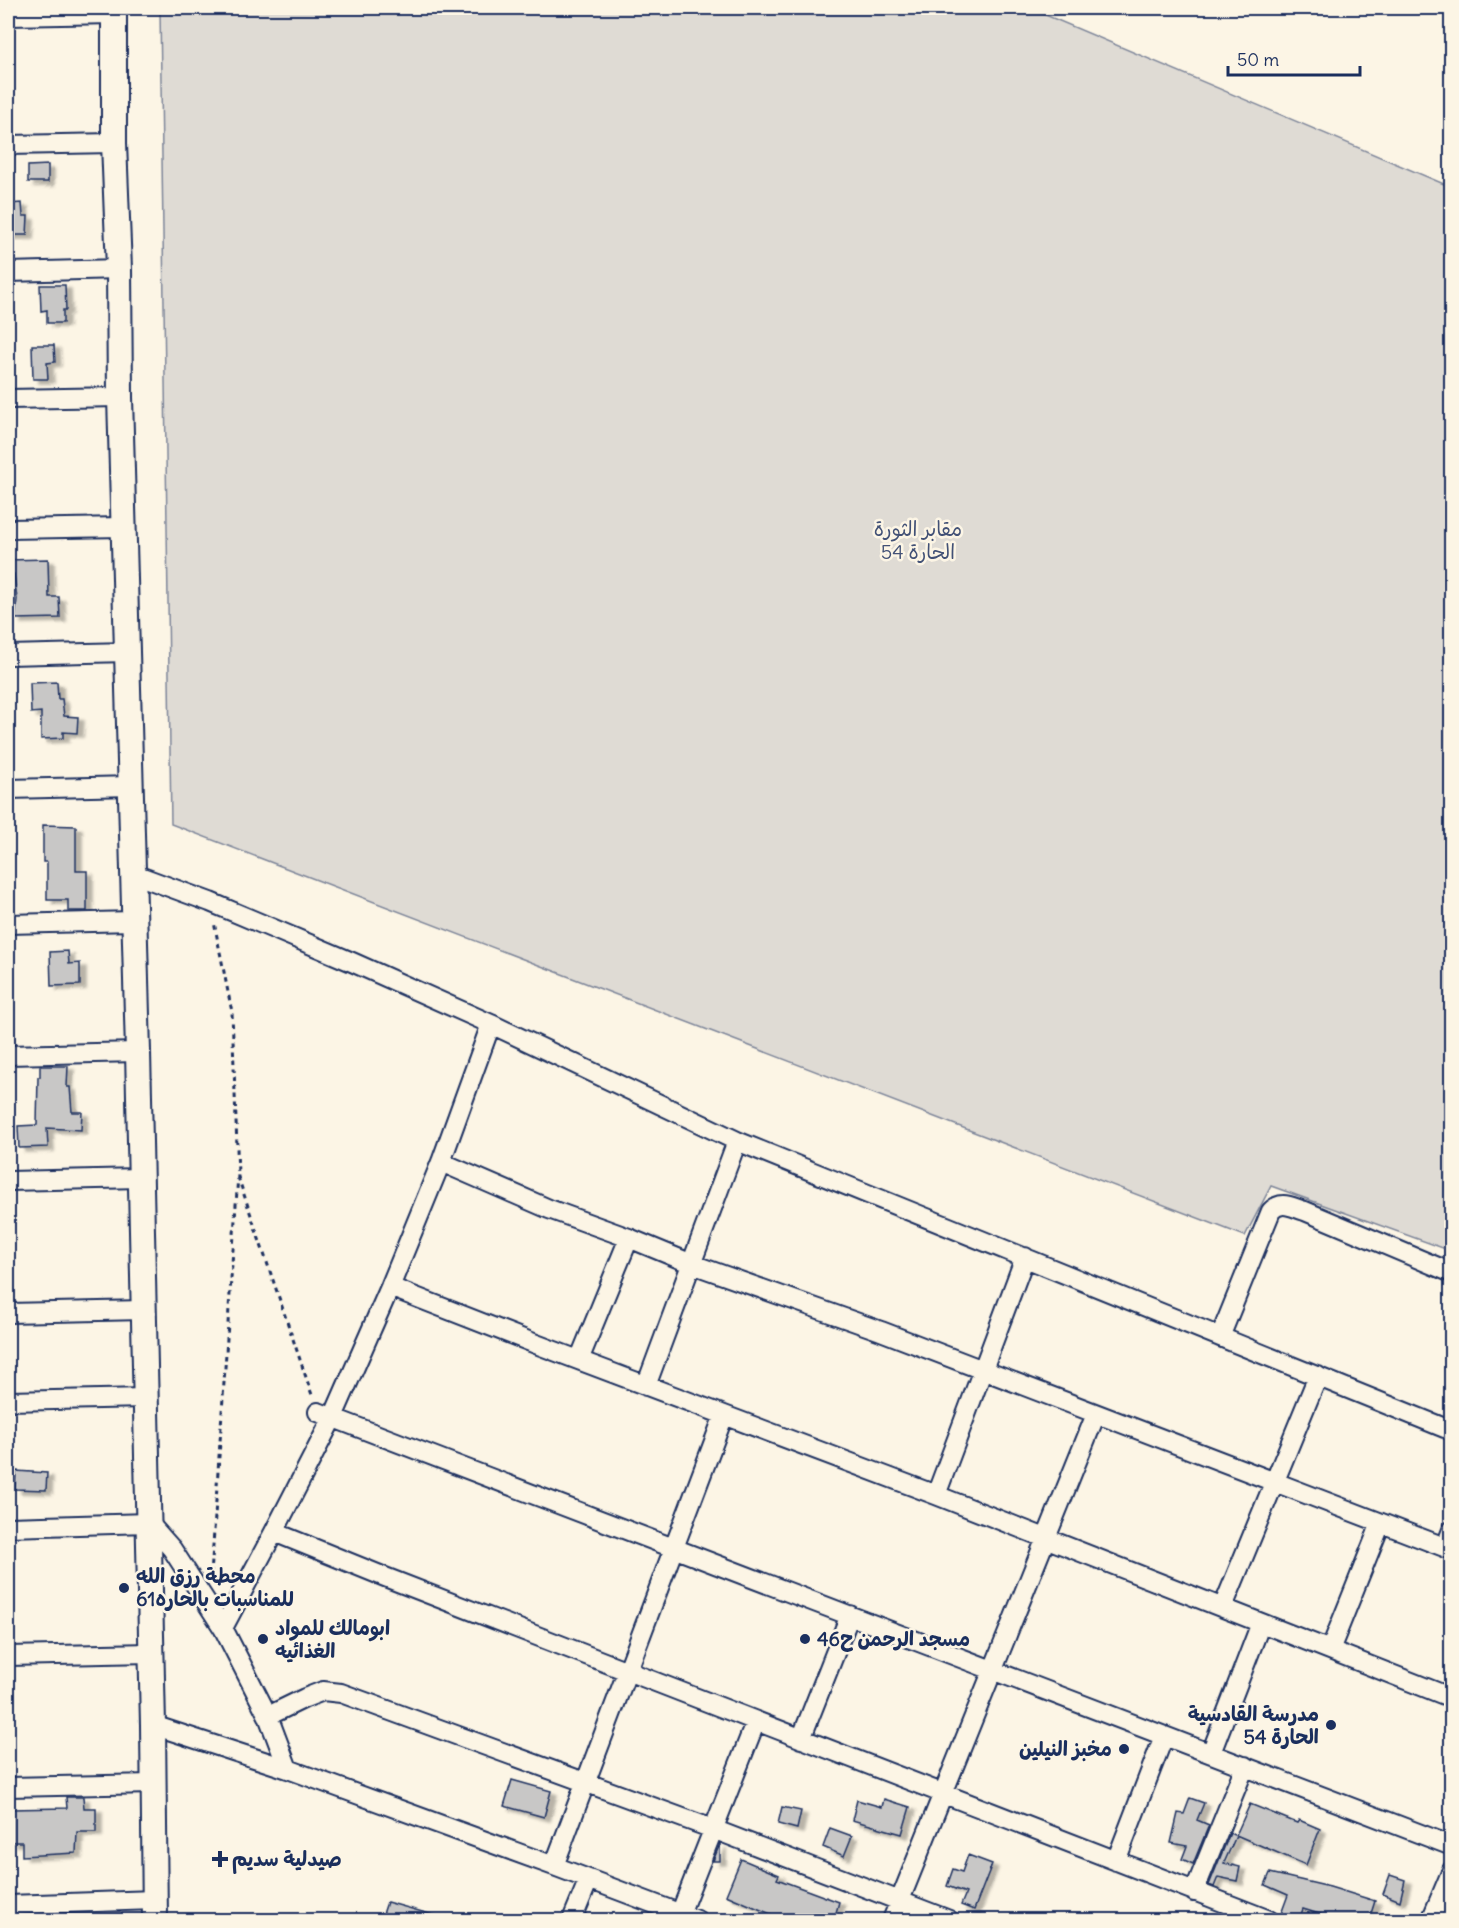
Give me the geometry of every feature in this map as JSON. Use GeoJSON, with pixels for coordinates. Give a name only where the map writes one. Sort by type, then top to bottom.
{"type":"FeatureCollection","features":[{"type":"Feature","properties":{"kind":"main road"},"geometry":{"type":"LineString","coordinates":[[115,10],[114,143],[132,786],[152,1653],[155,1910]]}},
{"type":"Feature","properties":{"kind":"street"},"geometry":{"type":"LineString","coordinates":[[8,16],[115,10]]}},
{"type":"Feature","properties":{"kind":"street"},"geometry":{"type":"LineString","coordinates":[[8,145],[114,143]]}},
{"type":"Feature","properties":{"kind":"street"},"geometry":{"type":"LineString","coordinates":[[8,272],[119,269]]}},
{"type":"Feature","properties":{"kind":"street"},"geometry":{"type":"LineString","coordinates":[[8,399],[120,397]]}},
{"type":"Feature","properties":{"kind":"street"},"geometry":{"type":"LineString","coordinates":[[8,529],[124,527]]}},
{"type":"Feature","properties":{"kind":"street"},"geometry":{"type":"LineString","coordinates":[[8,655],[127,652]]}},
{"type":"Feature","properties":{"kind":"street"},"geometry":{"type":"LineString","coordinates":[[8,789],[132,786]]}},
{"type":"Feature","properties":{"kind":"street"},"geometry":{"type":"LineString","coordinates":[[134,874],[210,902],[352,962],[490,1024],[737,1141],[1452,1431]]}},
{"type":"Feature","properties":{"kind":"street"},"geometry":{"type":"LineString","coordinates":[[8,924],[134,921]]}},
{"type":"Feature","properties":{"kind":"street"},"geometry":{"type":"LineString","coordinates":[[223,1628],[274,1532],[325,1415],[390,1287],[441,1162],[490,1024]]}},
{"type":"Feature","properties":{"kind":"street"},"geometry":{"type":"LineString","coordinates":[[8,1055],[138,1052]]}},
{"type":"Feature","properties":{"kind":"street"},"geometry":{"type":"LineString","coordinates":[[646,1386],[737,1141]]}},
{"type":"Feature","properties":{"kind":"street"},"geometry":{"type":"LineString","coordinates":[[441,1162],[549,1209],[692,1264],[881,1331],[1448,1549],[1452,1530]]}},
{"type":"Feature","properties":{"kind":"street"},"geometry":{"type":"LineString","coordinates":[[8,1181],[141,1178]]}},
{"type":"Feature","properties":{"kind":"street"},"geometry":{"type":"LineString","coordinates":[[1220,1337],[1271,1211],[1277,1205],[1283,1204],[1305,1211],[1452,1273]]}},
{"type":"Feature","properties":{"kind":"street"},"geometry":{"type":"LineString","coordinates":[[579,1360],[629,1238]]}},
{"type":"Feature","properties":{"kind":"street"},"geometry":{"type":"LineString","coordinates":[[936,1495],[1025,1257]]}},
{"type":"Feature","properties":{"kind":"street"},"geometry":{"type":"LineString","coordinates":[[390,1287],[936,1495],[1452,1698]]}},
{"type":"Feature","properties":{"kind":"street"},"geometry":{"type":"LineString","coordinates":[[8,1313],[144,1310]]}},
{"type":"Feature","properties":{"kind":"street"},"geometry":{"type":"LineString","coordinates":[[1223,1607],[1318,1376]]}},
{"type":"Feature","properties":{"kind":"street"},"geometry":{"type":"LineString","coordinates":[[8,1401],[146,1398]]}},
{"type":"Feature","properties":{"kind":"street"},"geometry":{"type":"LineString","coordinates":[[892,1920],[1096,1414]]}},
{"type":"Feature","properties":{"kind":"street"},"geometry":{"type":"LineString","coordinates":[[325,1415],[1452,1846]]}},
{"type":"Feature","properties":{"kind":"street"},"geometry":{"type":"LineString","coordinates":[[554,1866],[724,1415]]}},
{"type":"Feature","properties":{"kind":"street"},"geometry":{"type":"LineString","coordinates":[[8,1527],[149,1523],[172,1549],[223,1628],[268,1716],[288,1769]]}},
{"type":"Feature","properties":{"kind":"street"},"geometry":{"type":"LineString","coordinates":[[1330,1650],[1381,1523]]}},
{"type":"Feature","properties":{"kind":"street"},"geometry":{"type":"LineString","coordinates":[[274,1532],[1269,1920]]}},
{"type":"Feature","properties":{"kind":"street"},"geometry":{"type":"LineString","coordinates":[[801,1739],[850,1615]]}},
{"type":"Feature","properties":{"kind":"street"},"geometry":{"type":"LineString","coordinates":[[1211,1753],[1261,1623]]}},
{"type":"Feature","properties":{"kind":"street"},"geometry":{"type":"LineString","coordinates":[[8,1656],[152,1653]]}},
{"type":"Feature","properties":{"kind":"street"},"geometry":{"type":"LineString","coordinates":[[268,1716],[323,1691],[340,1693],[713,1829],[949,1920]]}},
{"type":"Feature","properties":{"kind":"street"},"geometry":{"type":"LineString","coordinates":[[153,1725],[288,1769],[689,1917],[713,1829],[756,1721]]}},
{"type":"Feature","properties":{"kind":"street"},"geometry":{"type":"LineString","coordinates":[[1116,1861],[1164,1736]]}},
{"type":"Feature","properties":{"kind":"street"},"geometry":{"type":"LineString","coordinates":[[1194,1892],[1245,1766]]}},
{"type":"Feature","properties":{"kind":"street"},"geometry":{"type":"LineString","coordinates":[[8,1787],[154,1784]]}},
{"type":"Feature","properties":{"kind":"street"},"geometry":{"type":"LineString","coordinates":[[1431,1920],[1452,1870]]}},
{"type":"Feature","properties":{"kind":"street"},"geometry":{"type":"LineString","coordinates":[[572,1920],[589,1879]]}},
{"type":"Feature","properties":{"kind":"street"},"geometry":{"type":"LineString","coordinates":[[8,1905],[155,1910]]}},
{"type":"Feature","properties":{"kind":"path"},"geometry":{"type":"LineString","coordinates":[[209,1607],[238,1175],[232,1012],[210,902]]}},
{"type":"Feature","properties":{"kind":"path"},"geometry":{"type":"LineString","coordinates":[[238,1175],[325,1415]]}},
{"type":"Feature","properties":{"kind":"green space","name":"مقابر الثورة الحارة 54"},"geometry":{"type":"Polygon","coordinates":[[[160,8],[1029,8],[1451,187],[1451,1251],[1271,1186],[1245,1236],[171,824],[160,8]]]}},
{"type":"Feature","properties":{"kind":"building"},"geometry":{"type":"Polygon","coordinates":[[[48,165],[48,182],[28,182],[28,166],[48,165]]]}},
{"type":"Feature","properties":{"kind":"building"},"geometry":{"type":"Polygon","coordinates":[[[22,203],[23,216],[28,216],[27,235],[8,235],[8,204],[22,203]]]}},
{"type":"Feature","properties":{"kind":"building"},"geometry":{"type":"Polygon","coordinates":[[[40,285],[65,285],[66,310],[63,310],[63,323],[47,323],[47,310],[41,311],[40,285]]]}},
{"type":"Feature","properties":{"kind":"building"},"geometry":{"type":"Polygon","coordinates":[[[32,345],[54,345],[55,362],[47,363],[48,379],[33,379],[32,345]]]}},
{"type":"Feature","properties":{"kind":"building"},"geometry":{"type":"Polygon","coordinates":[[[48,559],[49,597],[59,597],[60,618],[15,619],[17,599],[14,574],[8,574],[8,560],[48,559]]]}},
{"type":"Feature","properties":{"kind":"building"},"geometry":{"type":"Polygon","coordinates":[[[57,682],[58,699],[62,699],[64,716],[78,717],[77,733],[63,732],[63,738],[41,739],[41,712],[31,713],[30,683],[57,682]]]}},
{"type":"Feature","properties":{"kind":"building"},"geometry":{"type":"Polygon","coordinates":[[[43,825],[76,826],[76,871],[87,871],[87,911],[68,911],[68,900],[47,900],[47,862],[43,862],[43,825]]]}},
{"type":"Feature","properties":{"kind":"building"},"geometry":{"type":"Polygon","coordinates":[[[68,951],[69,964],[80,963],[80,985],[51,986],[50,952],[68,951]]]}},
{"type":"Feature","properties":{"kind":"building"},"geometry":{"type":"Polygon","coordinates":[[[40,1066],[68,1066],[67,1087],[70,1087],[72,1112],[82,1112],[81,1130],[47,1128],[48,1147],[19,1148],[18,1126],[37,1125],[40,1066]]]}},
{"type":"Feature","properties":{"kind":"building"},"geometry":{"type":"Polygon","coordinates":[[[16,1471],[47,1473],[46,1490],[15,1489],[16,1471]]]}},
{"type":"Feature","properties":{"kind":"building"},"geometry":{"type":"Polygon","coordinates":[[[512,1780],[551,1791],[544,1817],[504,1806],[512,1780]]]}},
{"type":"Feature","properties":{"kind":"building"},"geometry":{"type":"Polygon","coordinates":[[[66,1797],[83,1797],[84,1808],[96,1808],[96,1832],[77,1832],[76,1853],[22,1856],[22,1842],[11,1842],[10,1809],[67,1808],[66,1797]]]}},
{"type":"Feature","properties":{"kind":"building"},"geometry":{"type":"Polygon","coordinates":[[[1190,1798],[1204,1803],[1197,1820],[1209,1825],[1193,1864],[1182,1859],[1187,1846],[1171,1843],[1178,1813],[1184,1814],[1190,1798]]]}},
{"type":"Feature","properties":{"kind":"building"},"geometry":{"type":"Polygon","coordinates":[[[884,1799],[910,1807],[902,1834],[852,1820],[857,1800],[882,1807],[884,1799]]]}},
{"type":"Feature","properties":{"kind":"building"},"geometry":{"type":"Polygon","coordinates":[[[1250,1804],[1297,1823],[1299,1820],[1320,1829],[1306,1865],[1236,1835],[1250,1804]]]}},
{"type":"Feature","properties":{"kind":"building"},"geometry":{"type":"Polygon","coordinates":[[[782,1807],[801,1811],[797,1829],[778,1824],[782,1807]]]}},
{"type":"Feature","properties":{"kind":"building"},"geometry":{"type":"Polygon","coordinates":[[[830,1828],[852,1836],[844,1856],[823,1847],[830,1828]]]}},
{"type":"Feature","properties":{"kind":"building"},"geometry":{"type":"Polygon","coordinates":[[[1230,1833],[1236,1836],[1224,1863],[1240,1867],[1237,1881],[1218,1877],[1214,1887],[1209,1885],[1230,1833]]]}},
{"type":"Feature","properties":{"kind":"building"},"geometry":{"type":"Polygon","coordinates":[[[720,1844],[720,1861],[713,1861],[720,1844]]]}},
{"type":"Feature","properties":{"kind":"building"},"geometry":{"type":"Polygon","coordinates":[[[968,1855],[992,1864],[974,1910],[961,1905],[966,1893],[947,1886],[953,1869],[962,1872],[968,1855]]]}},
{"type":"Feature","properties":{"kind":"building"},"geometry":{"type":"Polygon","coordinates":[[[741,1859],[779,1875],[777,1879],[839,1902],[834,1920],[814,1915],[812,1920],[785,1920],[726,1895],[741,1859]]]}},
{"type":"Feature","properties":{"kind":"building"},"geometry":{"type":"Polygon","coordinates":[[[1270,1873],[1330,1887],[1375,1901],[1369,1920],[1339,1920],[1303,1909],[1299,1920],[1281,1914],[1288,1895],[1265,1885],[1270,1873]]]}},
{"type":"Feature","properties":{"kind":"building"},"geometry":{"type":"Polygon","coordinates":[[[1390,1875],[1405,1880],[1400,1901],[1383,1894],[1390,1875]]]}},
{"type":"Feature","properties":{"kind":"building"},"geometry":{"type":"Polygon","coordinates":[[[387,1902],[437,1916],[437,1920],[394,1920],[382,1917],[387,1902]]]}},
{"type":"Feature","properties":{"kind":"place","name":"محطة رزق الله للمناسبات بالحاره61"},"geometry":{"type":"Point","coordinates":[124,1588]}},
{"type":"Feature","properties":{"kind":"place","name":"ابومالك للمواد الغذائيه"},"geometry":{"type":"Point","coordinates":[263,1639]}},
{"type":"Feature","properties":{"kind":"place","name":"مسجد الرحمن ح46"},"geometry":{"type":"Point","coordinates":[805,1639]}},
{"type":"Feature","properties":{"kind":"place","name":"مدرسة القادسية الحارة 54"},"geometry":{"type":"Point","coordinates":[1331,1725]}},
{"type":"Feature","properties":{"kind":"place","name":"مخبز النيلين"},"geometry":{"type":"Point","coordinates":[1124,1749]}},
{"type":"Feature","properties":{"kind":"place","name":"صيدلية سديم"},"geometry":{"type":"Point","coordinates":[220,1859]}}]}
